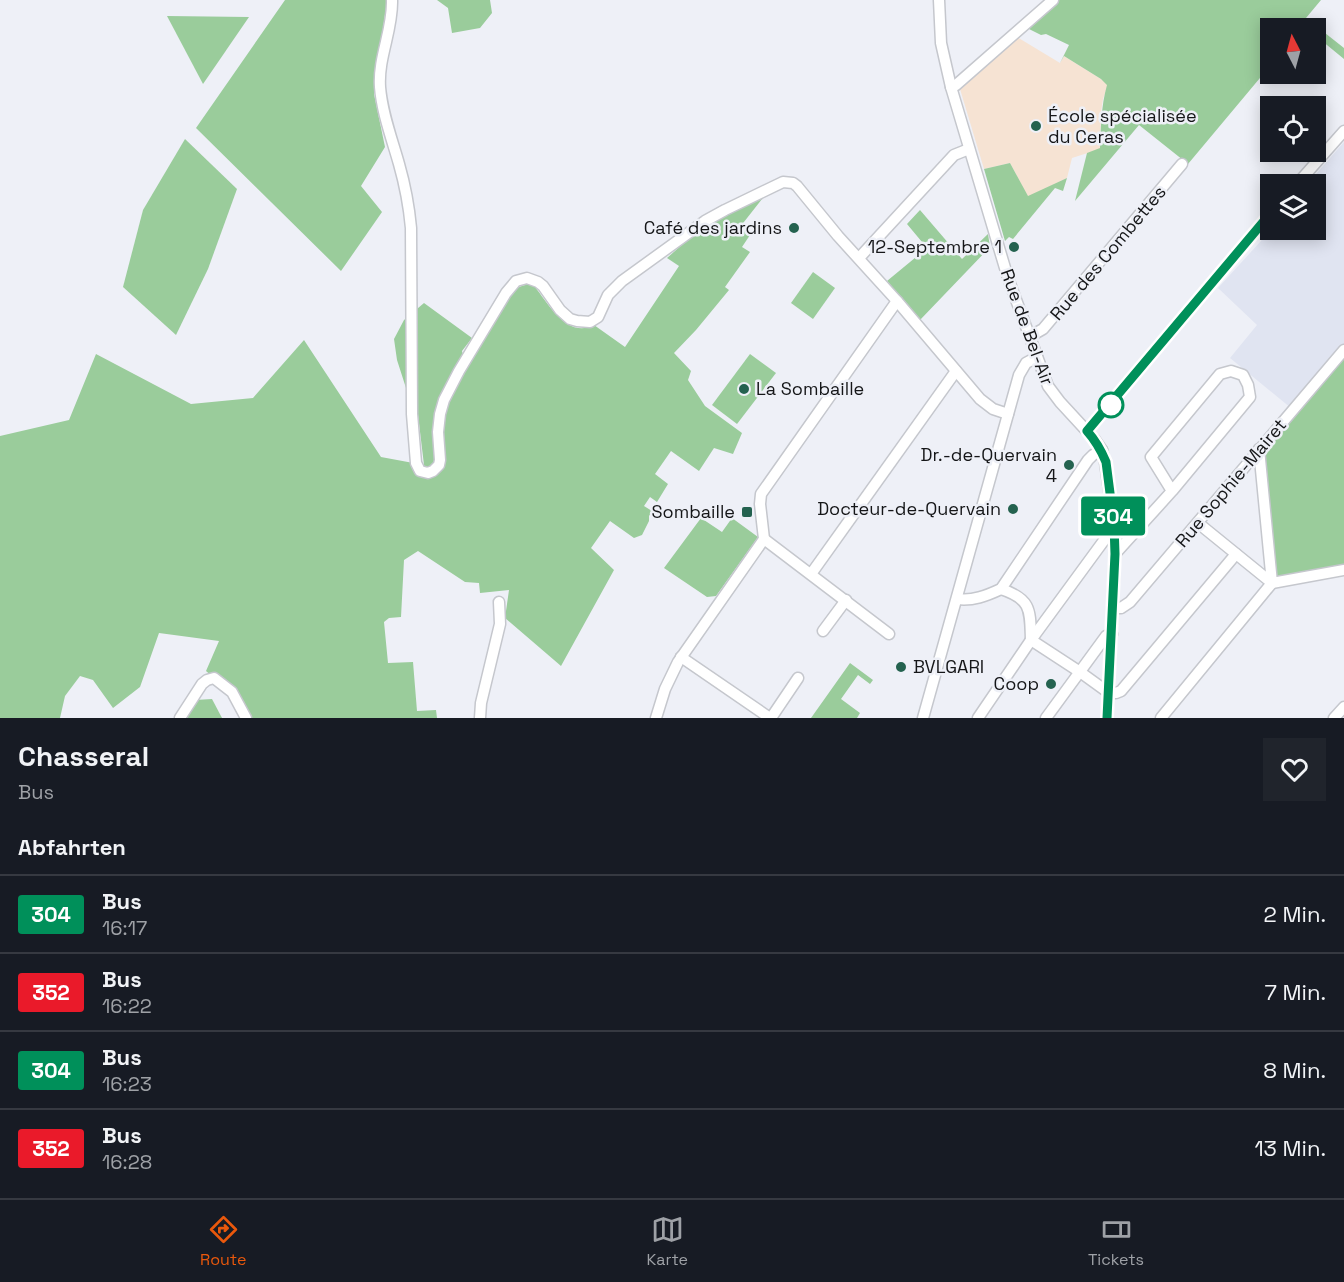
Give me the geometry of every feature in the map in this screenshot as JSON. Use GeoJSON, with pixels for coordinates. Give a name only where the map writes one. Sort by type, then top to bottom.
{"type":"FeatureCollection","features":[{"type":"Feature","properties":{"kind":"street"},"geometry":{"type":"LineString","coordinates":[[392,0],[392,18],[381,62],[380,85],[383,107],[404,183],[410,219],[412,414],[415,458],[420,471],[428,473],[439,465],[440,414],[448,393],[459,370],[506,292],[516,281],[532,279],[543,286],[560,310],[570,318],[583,322],[593,320],[601,312],[612,290],[622,281],[705,220],[788,182],[797,186],[986,405],[1008,414]]}},
{"type":"Feature","properties":{"kind":"street","name":"Rue de Bel-Air"},"geometry":{"type":"LineString","coordinates":[[939,0],[941,43],[951,87],[1008,278],[1029,337],[1052,393],[1095,440],[1106,462],[1115,536],[1107,718]]}},
{"type":"Feature","properties":{"kind":"street"},"geometry":{"type":"LineString","coordinates":[[951,87],[1053,0]]}},
{"type":"Feature","properties":{"kind":"street"},"geometry":{"type":"LineString","coordinates":[[1306,174],[1344,130]]}},
{"type":"Feature","properties":{"kind":"street"},"geometry":{"type":"LineString","coordinates":[[859,258],[954,155],[969,149]]}},
{"type":"Feature","properties":{"kind":"street","name":"Rue des Combettes"},"geometry":{"type":"LineString","coordinates":[[1029,337],[1043,329],[1182,164]]}},
{"type":"Feature","properties":{"kind":"street"},"geometry":{"type":"LineString","coordinates":[[1087,431],[1260,226]]}},
{"type":"Feature","properties":{"kind":"street"},"geometry":{"type":"LineString","coordinates":[[656,718],[665,689],[681,657],[764,539],[759,498],[765,486],[897,301]]}},
{"type":"Feature","properties":{"kind":"street","name":"Rue Sophie-Mairet"},"geometry":{"type":"LineString","coordinates":[[1113,608],[1121,608],[1130,602],[1344,350]]}},
{"type":"Feature","properties":{"kind":"street"},"geometry":{"type":"LineString","coordinates":[[923,718],[1021,369],[1037,357]]}},
{"type":"Feature","properties":{"kind":"street"},"geometry":{"type":"LineString","coordinates":[[811,574],[956,371]]}},
{"type":"Feature","properties":{"kind":"street"},"geometry":{"type":"LineString","coordinates":[[1115,554],[1172,491],[1250,397],[1243,375],[1231,372],[1220,374],[1151,457],[1172,491]]}},
{"type":"Feature","properties":{"kind":"street"},"geometry":{"type":"LineString","coordinates":[[1259,449],[1272,583]]}},
{"type":"Feature","properties":{"kind":"street"},"geometry":{"type":"LineString","coordinates":[[957,599],[983,597],[1000,589],[1088,459],[1102,450]]}},
{"type":"Feature","properties":{"kind":"street"},"geometry":{"type":"LineString","coordinates":[[1198,523],[1272,583]]}},
{"type":"Feature","properties":{"kind":"street"},"geometry":{"type":"LineString","coordinates":[[978,718],[1105,538],[1115,536]]}},
{"type":"Feature","properties":{"kind":"street"},"geometry":{"type":"LineString","coordinates":[[764,539],[890,634]]}},
{"type":"Feature","properties":{"kind":"street"},"geometry":{"type":"LineString","coordinates":[[1031,640],[1109,693],[1121,691],[1236,554]]}},
{"type":"Feature","properties":{"kind":"street"},"geometry":{"type":"LineString","coordinates":[[1161,718],[1272,583],[1344,570]]}},
{"type":"Feature","properties":{"kind":"street"},"geometry":{"type":"LineString","coordinates":[[1000,589],[1013,593],[1026,604],[1030,614],[1031,640]]}},
{"type":"Feature","properties":{"kind":"street"},"geometry":{"type":"LineString","coordinates":[[823,631],[846,600]]}},
{"type":"Feature","properties":{"kind":"street"},"geometry":{"type":"LineString","coordinates":[[480,718],[481,703],[500,624],[499,602]]}},
{"type":"Feature","properties":{"kind":"street"},"geometry":{"type":"LineString","coordinates":[[1046,718],[1106,636],[1112,634]]}},
{"type":"Feature","properties":{"kind":"street"},"geometry":{"type":"LineString","coordinates":[[681,657],[768,717],[798,678]]}},
{"type":"Feature","properties":{"kind":"street"},"geometry":{"type":"LineString","coordinates":[[180,718],[202,684],[214,678],[232,692],[246,718]]}},
{"type":"Feature","properties":{"kind":"street"},"geometry":{"type":"LineString","coordinates":[[1334,718],[1344,707]]}},
{"type":"Feature","properties":{"kind":"shaded area","name":"École spécialisée du Ceras"},"geometry":{"type":"Polygon","coordinates":[[[1017,37],[1060,63],[1064,56],[1108,85],[1101,112],[1100,149],[1072,158],[1067,178],[1028,197],[1010,163],[984,169],[960,89],[1017,37]]]}},
{"type":"Feature","properties":{"kind":"shaded area"},"geometry":{"type":"Polygon","coordinates":[[[1344,142],[1344,357],[1297,413],[1230,358],[1257,325],[1218,288],[1262,240],[1326,240],[1326,174],[1317,173],[1344,142]]]}},
{"type":"Feature","properties":{"kind":"green space"},"geometry":{"type":"Polygon","coordinates":[[[285,0],[387,0],[374,94],[385,147],[361,186],[382,212],[341,271],[196,128],[285,0]]]}},
{"type":"Feature","properties":{"kind":"green space"},"geometry":{"type":"Polygon","coordinates":[[[437,0],[490,0],[492,13],[480,28],[452,33],[448,8],[437,0]]]}},
{"type":"Feature","properties":{"kind":"green space"},"geometry":{"type":"Polygon","coordinates":[[[1056,0],[1321,0],[1306,18],[1260,18],[1260,78],[1188,164],[1139,125],[1075,201],[1087,153],[1100,148],[1102,109],[1107,85],[1064,56],[1060,63],[1069,45],[1027,28],[1056,0]]]}},
{"type":"Feature","properties":{"kind":"green space"},"geometry":{"type":"Polygon","coordinates":[[[167,16],[249,17],[203,84],[167,16]]]}},
{"type":"Feature","properties":{"kind":"green space"},"geometry":{"type":"Polygon","coordinates":[[[1326,34],[1344,48],[1344,59],[1326,44],[1326,34]]]}},
{"type":"Feature","properties":{"kind":"green space"},"geometry":{"type":"Polygon","coordinates":[[[185,139],[237,189],[208,269],[176,335],[123,287],[143,210],[185,139]]]}},
{"type":"Feature","properties":{"kind":"green space"},"geometry":{"type":"Polygon","coordinates":[[[1010,163],[1028,196],[1067,178],[1063,191],[1055,188],[1013,239],[1009,237],[1005,241],[984,169],[1010,163]]]}},
{"type":"Feature","properties":{"kind":"green space"},"geometry":{"type":"Polygon","coordinates":[[[766,194],[740,227],[750,235],[742,247],[750,252],[725,287],[729,290],[674,353],[691,371],[688,380],[705,406],[742,433],[733,454],[714,448],[699,471],[671,451],[655,474],[668,484],[657,502],[650,497],[644,506],[652,511],[642,535],[634,538],[610,521],[591,548],[614,570],[561,666],[505,618],[509,590],[480,593],[479,583],[465,582],[418,551],[404,560],[401,617],[389,618],[384,622],[388,663],[413,662],[417,711],[436,710],[437,718],[248,718],[238,698],[206,671],[219,641],[159,633],[140,687],[113,708],[93,680],[80,676],[65,696],[60,718],[0,718],[0,436],[69,420],[96,354],[191,404],[253,398],[304,340],[381,457],[424,465],[418,415],[397,360],[394,339],[404,320],[424,303],[472,338],[462,351],[466,366],[513,290],[527,285],[535,287],[553,311],[568,324],[576,328],[594,325],[625,347],[679,266],[667,258],[709,221],[766,194]]]}},
{"type":"Feature","properties":{"kind":"green space"},"geometry":{"type":"Polygon","coordinates":[[[920,210],[962,259],[988,234],[990,247],[920,320],[887,281],[927,248],[907,224],[920,210]]]}},
{"type":"Feature","properties":{"kind":"green space"},"geometry":{"type":"Polygon","coordinates":[[[813,272],[835,288],[813,319],[791,303],[813,272]]]}},
{"type":"Feature","properties":{"kind":"green space","name":"La Sombaille"},"geometry":{"type":"Polygon","coordinates":[[[750,354],[776,373],[737,424],[712,405],[750,354]]]}},
{"type":"Feature","properties":{"kind":"green space"},"geometry":{"type":"Polygon","coordinates":[[[1344,357],[1344,566],[1275,579],[1263,453],[1344,357]]]}},
{"type":"Feature","properties":{"kind":"green space"},"geometry":{"type":"Polygon","coordinates":[[[701,518],[722,532],[732,518],[758,537],[716,596],[707,597],[664,568],[701,518]]]}},
{"type":"Feature","properties":{"kind":"green space"},"geometry":{"type":"Polygon","coordinates":[[[850,663],[873,680],[870,684],[858,675],[841,699],[860,713],[857,718],[811,718],[850,663]]]}},
{"type":"Feature","properties":{"kind":"green space"},"geometry":{"type":"Polygon","coordinates":[[[212,699],[222,718],[184,718],[195,700],[212,699]]]}},
{"type":"Feature","properties":{"kind":"bus line","name":"304"},"geometry":{"type":"LineString","coordinates":[[1107,718],[1115,536],[1106,462],[1102,450],[1087,431],[1260,226]]}},
{"type":"Feature","properties":{"kind":"place","name":"École spécialisée du Ceras"},"geometry":{"type":"Point","coordinates":[1036,126]}},
{"type":"Feature","properties":{"kind":"place","name":"Café des jardins"},"geometry":{"type":"Point","coordinates":[794,228]}},
{"type":"Feature","properties":{"kind":"place","name":"12-Septembre 1"},"geometry":{"type":"Point","coordinates":[1014,247]}},
{"type":"Feature","properties":{"kind":"place","name":"La Sombaille"},"geometry":{"type":"Point","coordinates":[744,389]}},
{"type":"Feature","properties":{"kind":"place","name":"Dr.-de-Quervain 4"},"geometry":{"type":"Point","coordinates":[1069,465]}},
{"type":"Feature","properties":{"kind":"place","name":"Docteur-de-Quervain"},"geometry":{"type":"Point","coordinates":[1013,509]}},
{"type":"Feature","properties":{"kind":"place","name":"Sombaille"},"geometry":{"type":"Point","coordinates":[747,512]}},
{"type":"Feature","properties":{"kind":"place","name":"BVLGARI"},"geometry":{"type":"Point","coordinates":[901,667]}},
{"type":"Feature","properties":{"kind":"place","name":"Coop"},"geometry":{"type":"Point","coordinates":[1051,684]}}]}
